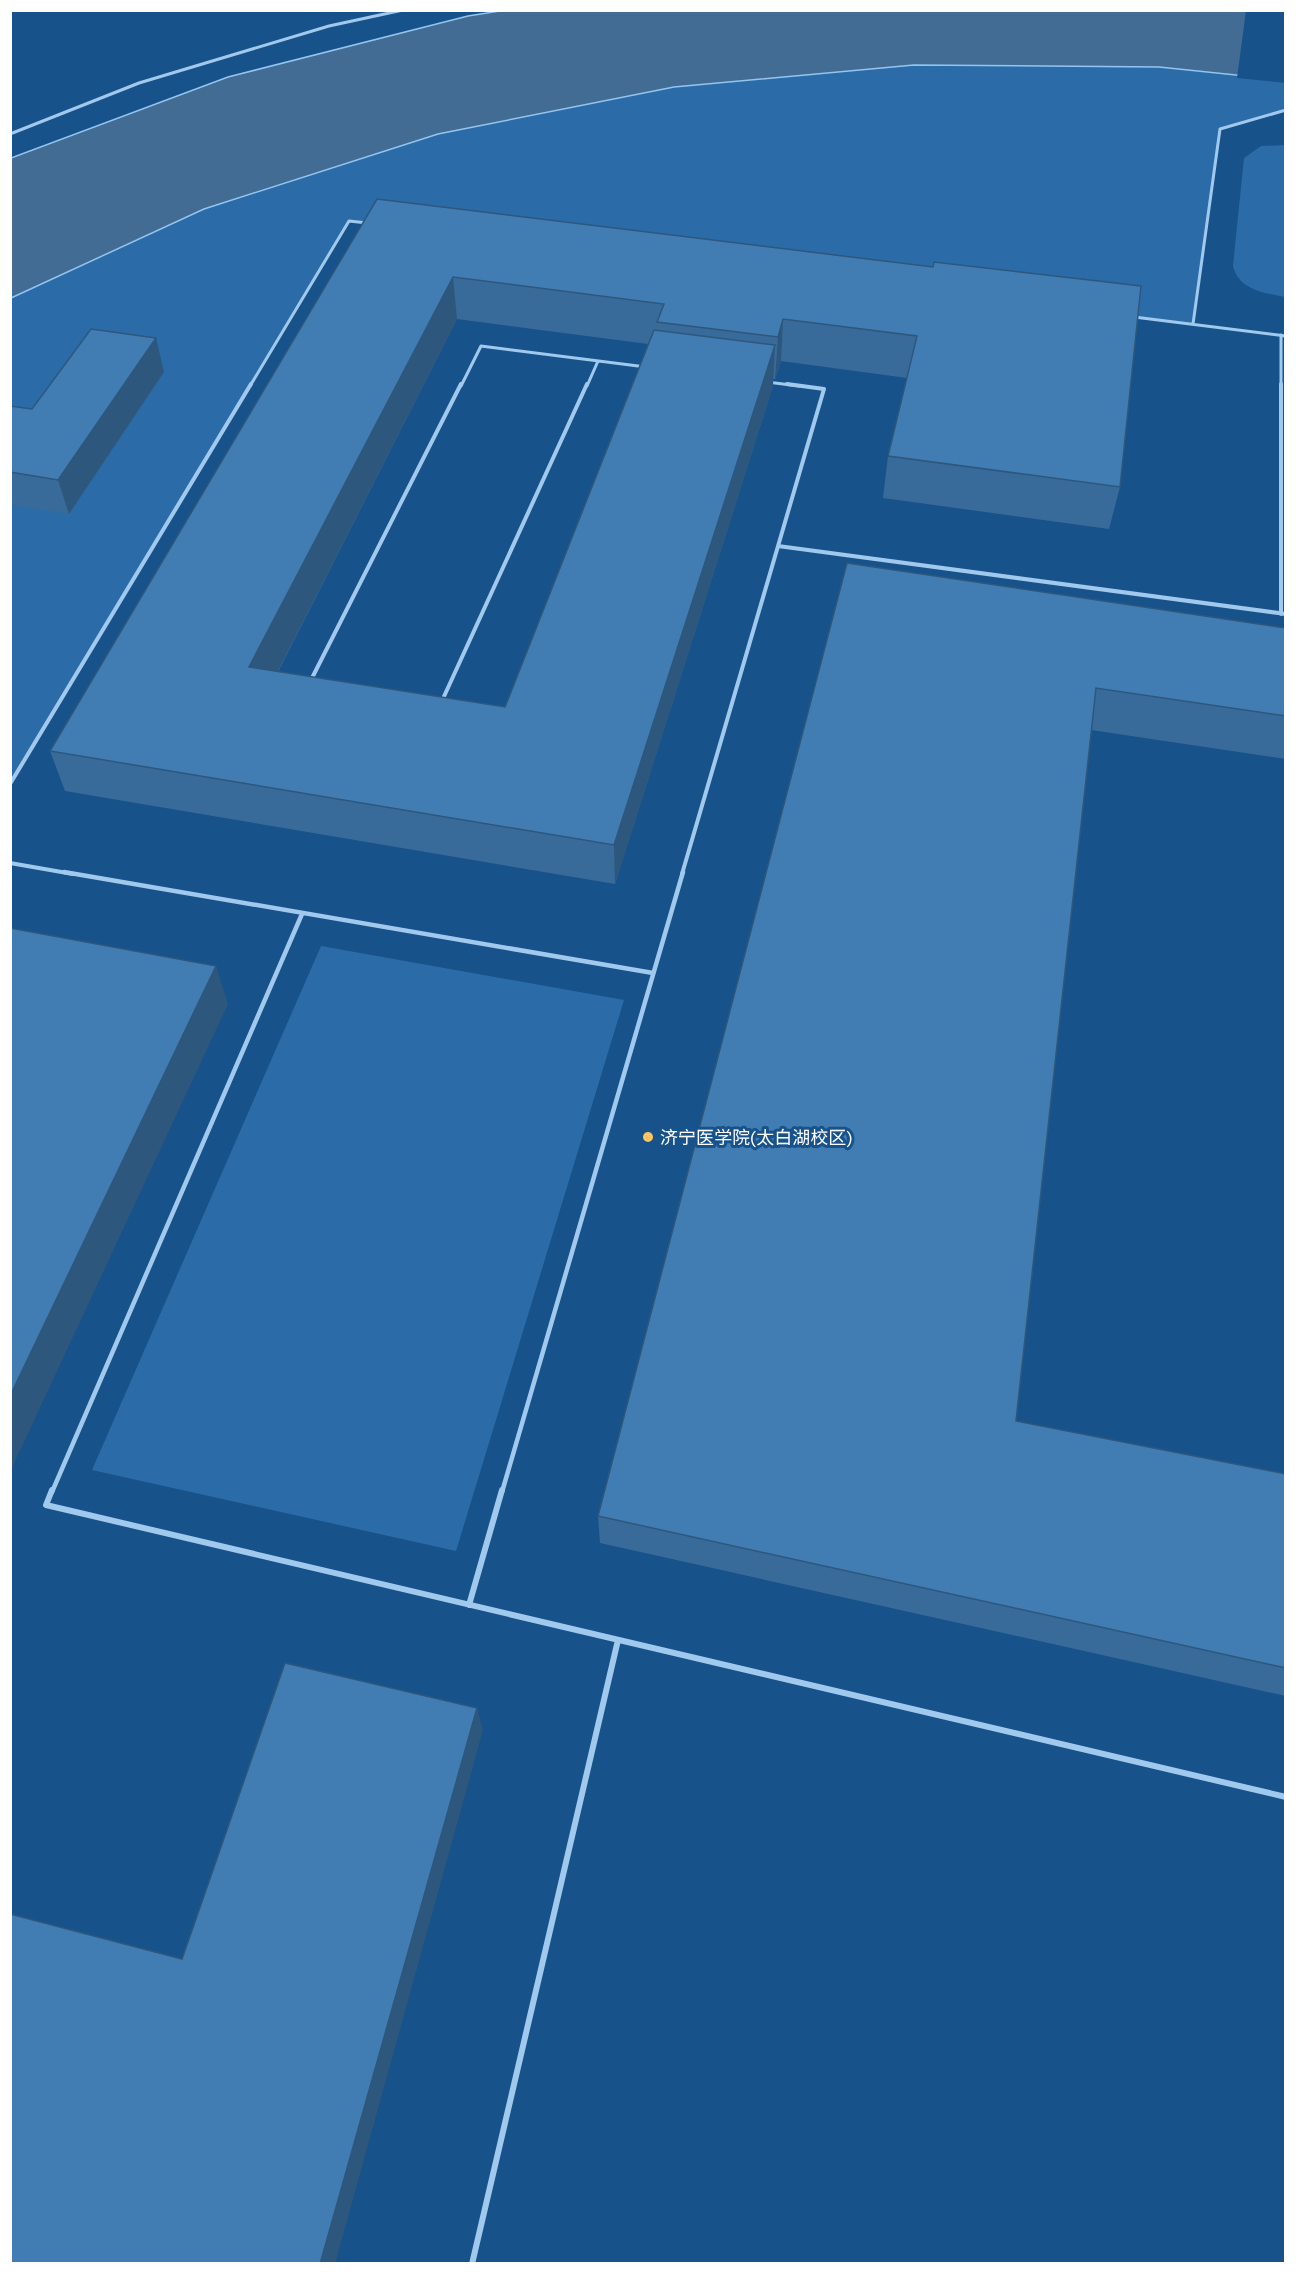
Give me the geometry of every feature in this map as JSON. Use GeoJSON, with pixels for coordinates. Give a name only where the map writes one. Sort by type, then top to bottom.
{"type":"FeatureCollection","features":[{"type":"Feature","properties":{"kind":"lane"},"geometry":{"type":"LineString","coordinates":[[10,134],[139,83],[329,26],[403,10]]}},
{"type":"Feature","properties":{"kind":"lane"},"geometry":{"type":"LineString","coordinates":[[1193,324],[1220,129],[1286,110]]}},
{"type":"Feature","properties":{"kind":"lane"},"geometry":{"type":"LineString","coordinates":[[10,784],[349,221],[373,224]]}},
{"type":"Feature","properties":{"kind":"lane"},"geometry":{"type":"LineString","coordinates":[[778,546],[1283,614],[1283,335],[1133,317]]}},
{"type":"Feature","properties":{"kind":"lane"},"geometry":{"type":"LineString","coordinates":[[321,685],[310,683],[481,346],[658,368]]}},
{"type":"Feature","properties":{"kind":"lane"},"geometry":{"type":"LineString","coordinates":[[430,702],[440,704],[598,361]]}},
{"type":"Feature","properties":{"kind":"lane"},"geometry":{"type":"LineString","coordinates":[[469,1605],[824,389],[764,381]]}},
{"type":"Feature","properties":{"kind":"lane"},"geometry":{"type":"LineString","coordinates":[[10,863],[653,973]]}},
{"type":"Feature","properties":{"kind":"lane"},"geometry":{"type":"LineString","coordinates":[[302,914],[46,1505],[1286,1797]]}},
{"type":"Feature","properties":{"kind":"lane"},"geometry":{"type":"LineString","coordinates":[[472,2264],[618,1640]]}},
{"type":"Feature","properties":{"kind":"shaded area"},"geometry":{"type":"Polygon","coordinates":[[[506,10],[1285,11],[1285,80],[1159,67],[914,65],[674,87],[438,134],[204,209],[11,298],[11,158],[228,77],[468,16],[506,10]]]}},
{"type":"Feature","properties":{"kind":"shaded area"},"geometry":{"type":"Polygon","coordinates":[[[914,65],[1159,67],[1285,80],[1285,110],[1220,129],[1193,324],[349,221],[11,784],[11,298],[204,209],[438,134],[674,87],[914,65]]]}},
{"type":"Feature","properties":{"kind":"shaded area"},"geometry":{"type":"Polygon","coordinates":[[[1286,145],[1285,297],[1253,289],[1241,280],[1233,266],[1244,158],[1261,146],[1286,145]]]}},
{"type":"Feature","properties":{"kind":"shaded area"},"geometry":{"type":"Polygon","coordinates":[[[321,946],[624,1000],[456,1551],[92,1470],[321,946]]]}},
{"type":"Feature","properties":{"kind":"pier"},"geometry":{"type":"Polygon","coordinates":[[[1246,11],[1285,11],[1286,83],[1237,78],[1246,11]]]}},
{"type":"Feature","properties":{"kind":"building"},"geometry":{"type":"Polygon","coordinates":[[[377,199],[933,267],[934,262],[1141,286],[1120,487],[888,456],[917,336],[783,319],[778,337],[657,322],[664,304],[453,277],[249,667],[505,707],[654,330],[775,345],[614,845],[50,751],[377,199]]]}},
{"type":"Feature","properties":{"kind":"building"},"geometry":{"type":"Polygon","coordinates":[[[91,329],[156,338],[58,480],[10,472],[10,406],[32,409],[91,329]]]}},
{"type":"Feature","properties":{"kind":"building"},"geometry":{"type":"Polygon","coordinates":[[[847,563],[1286,628],[1286,716],[1096,688],[1016,1421],[1286,1474],[1286,1668],[598,1516],[847,563]]]}},
{"type":"Feature","properties":{"kind":"building"},"geometry":{"type":"Polygon","coordinates":[[[10,928],[216,966],[10,1396],[10,928]]]}},
{"type":"Feature","properties":{"kind":"building"},"geometry":{"type":"Polygon","coordinates":[[[285,1663],[477,1708],[320,2264],[10,2264],[10,1914],[182,1959],[285,1663]]]}},
{"type":"Feature","properties":{"kind":"place","name":"济宁医学院(太白湖校区)"},"geometry":{"type":"Point","coordinates":[648,1137]}}]}
